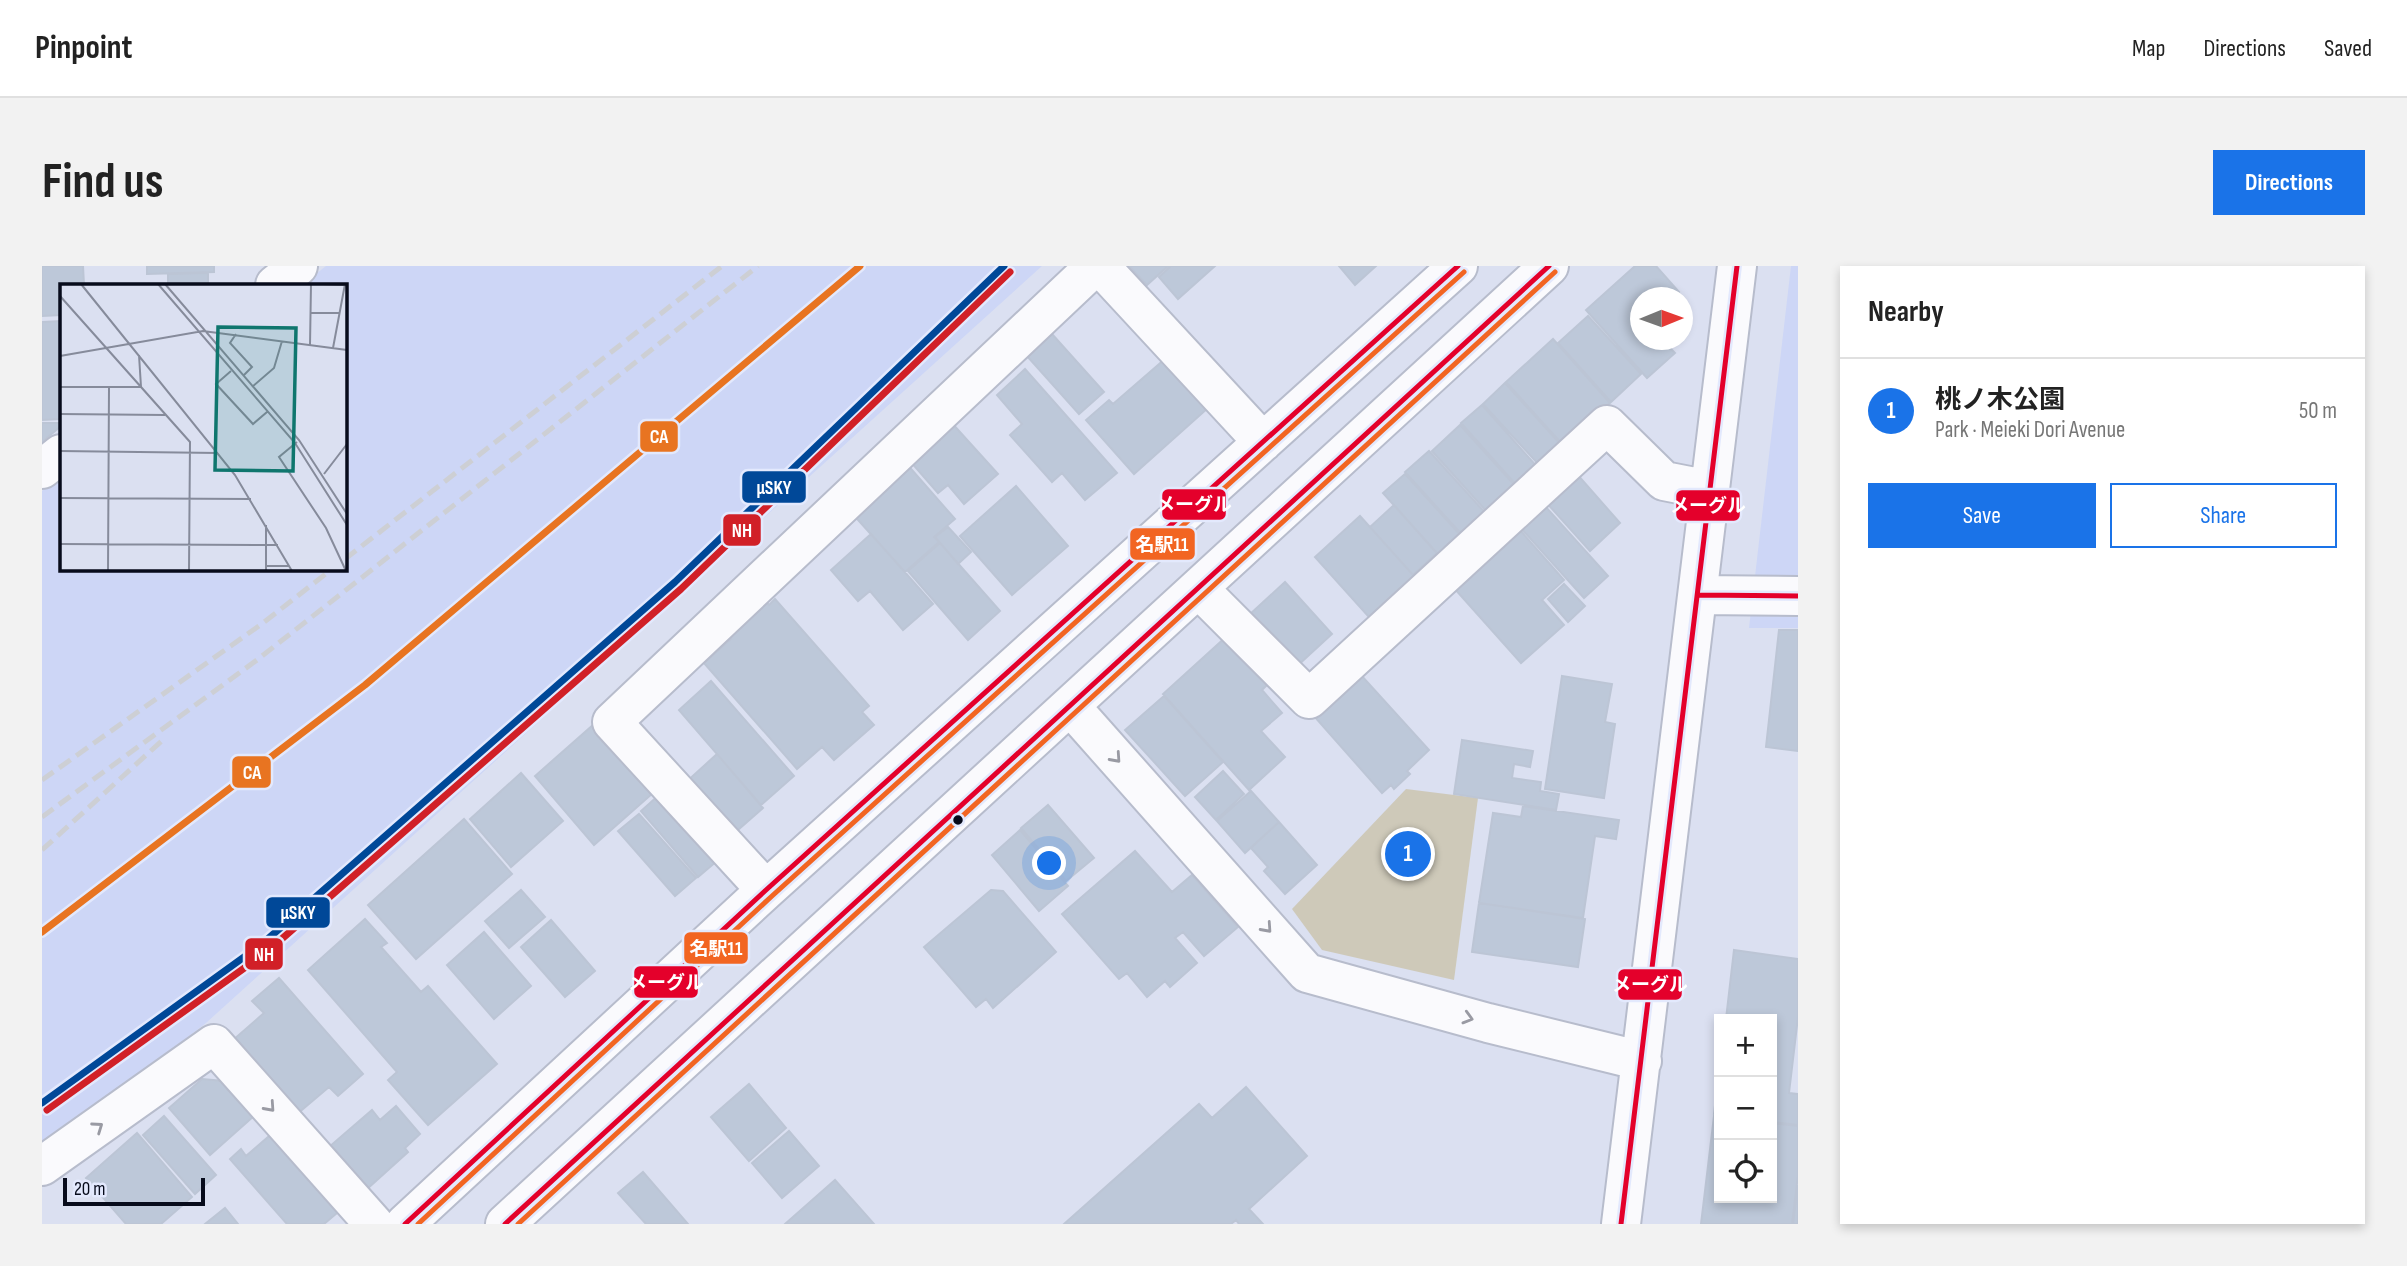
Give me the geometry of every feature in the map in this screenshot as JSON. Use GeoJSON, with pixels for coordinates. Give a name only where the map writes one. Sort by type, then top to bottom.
{"type":"FeatureCollection","features":[{"type":"Feature","properties":{"kind":"street"},"geometry":{"type":"LineString","coordinates":[[255,266],[256,284]]}},
{"type":"Feature","properties":{"kind":"street"},"geometry":{"type":"LineString","coordinates":[[276,284],[298,266]]}},
{"type":"Feature","properties":{"kind":"street"},"geometry":{"type":"LineString","coordinates":[[766,890],[612,722],[1095,266]]}},
{"type":"Feature","properties":{"kind":"street"},"geometry":{"type":"LineString","coordinates":[[1100,266],[1263,442]]}},
{"type":"Feature","properties":{"kind":"street"},"geometry":{"type":"LineString","coordinates":[[405,1224],[766,890],[1458,266]]}},
{"type":"Feature","properties":{"kind":"street"},"geometry":{"type":"LineString","coordinates":[[505,1224],[1549,266]]}},
{"type":"Feature","properties":{"kind":"street"},"geometry":{"type":"LineString","coordinates":[[1621,1224],[1737,266]]}},
{"type":"Feature","properties":{"kind":"street"},"geometry":{"type":"LineString","coordinates":[[1199,589],[1308,699],[1607,425],[1664,481],[1710,490]]}},
{"type":"Feature","properties":{"kind":"street"},"geometry":{"type":"LineString","coordinates":[[42,469],[60,455]]}},
{"type":"Feature","properties":{"kind":"street"},"geometry":{"type":"LineString","coordinates":[[1698,595],[1798,596]]}},
{"type":"Feature","properties":{"kind":"street"},"geometry":{"type":"LineString","coordinates":[[1071,707],[1307,973],[1488,1023],[1642,1061]]}},
{"type":"Feature","properties":{"kind":"street"},"geometry":{"type":"LineString","coordinates":[[42,1166],[214,1044],[374,1224]]}},
{"type":"Feature","properties":{"kind":"shaded area"},"geometry":{"type":"Polygon","coordinates":[[[326,266],[1042,266],[206,1023],[42,1149],[42,491],[60,477],[60,570],[346,570],[346,284],[303,284],[326,266]]]}},
{"type":"Feature","properties":{"kind":"shaded area"},"geometry":{"type":"Polygon","coordinates":[[[1791,266],[1798,266],[1798,628],[1749,628],[1791,266]]]}},
{"type":"Feature","properties":{"kind":"shaded area"},"geometry":{"type":"Polygon","coordinates":[[[1406,789],[1478,798],[1454,980],[1322,950],[1292,909],[1406,789]]]}},
{"type":"Feature","properties":{"kind":"building"},"geometry":{"type":"Polygon","coordinates":[[[42,266],[83,266],[84,284],[60,284],[60,315],[42,316],[42,266]]]}},
{"type":"Feature","properties":{"kind":"building"},"geometry":{"type":"Polygon","coordinates":[[[147,266],[214,266],[214,272],[147,274],[147,266]]]}},
{"type":"Feature","properties":{"kind":"building"},"geometry":{"type":"Polygon","coordinates":[[[1129,266],[1168,266],[1147,285],[1129,266]]]}},
{"type":"Feature","properties":{"kind":"building"},"geometry":{"type":"Polygon","coordinates":[[[1171,266],[1215,266],[1178,299],[1159,277],[1171,266]]]}},
{"type":"Feature","properties":{"kind":"building"},"geometry":{"type":"Polygon","coordinates":[[[1339,266],[1376,266],[1355,285],[1339,266]]]}},
{"type":"Feature","properties":{"kind":"building"},"geometry":{"type":"Polygon","coordinates":[[[1635,266],[1656,266],[1675,287],[1630,287],[1630,350],[1672,350],[1675,353],[1647,378],[1586,310],[1635,266]]]}},
{"type":"Feature","properties":{"kind":"building"},"geometry":{"type":"Polygon","coordinates":[[[208,273],[208,284],[168,284],[168,274],[208,273]]]}},
{"type":"Feature","properties":{"kind":"building"},"geometry":{"type":"Polygon","coordinates":[[[1588,316],[1641,374],[1611,402],[1558,343],[1588,316]]]}},
{"type":"Feature","properties":{"kind":"building"},"geometry":{"type":"Polygon","coordinates":[[[60,321],[60,419],[42,420],[42,322],[60,321]]]}},
{"type":"Feature","properties":{"kind":"building"},"geometry":{"type":"Polygon","coordinates":[[[1052,334],[1104,392],[1079,414],[1027,356],[1052,334]]]}},
{"type":"Feature","properties":{"kind":"building"},"geometry":{"type":"Polygon","coordinates":[[[1553,339],[1610,403],[1563,445],[1506,382],[1553,339]]]}},
{"type":"Feature","properties":{"kind":"building"},"geometry":{"type":"Polygon","coordinates":[[[1165,359],[1208,408],[1134,474],[1086,420],[1109,400],[1113,404],[1165,359]]]}},
{"type":"Feature","properties":{"kind":"building"},"geometry":{"type":"Polygon","coordinates":[[[1025,369],[1117,473],[1085,500],[1062,473],[1052,482],[1010,435],[1022,424],[997,395],[1025,369]]]}},
{"type":"Feature","properties":{"kind":"building"},"geometry":{"type":"Polygon","coordinates":[[[1505,383],[1563,447],[1541,467],[1483,404],[1505,383]]]}},
{"type":"Feature","properties":{"kind":"building"},"geometry":{"type":"Polygon","coordinates":[[[1482,405],[1539,469],[1518,487],[1461,423],[1482,405]]]}},
{"type":"Feature","properties":{"kind":"building"},"geometry":{"type":"Polygon","coordinates":[[[950,421],[998,474],[964,504],[948,485],[938,493],[910,461],[950,421]]]}},
{"type":"Feature","properties":{"kind":"building"},"geometry":{"type":"Polygon","coordinates":[[[42,423],[60,423],[60,427],[42,442],[42,423]]]}},
{"type":"Feature","properties":{"kind":"building"},"geometry":{"type":"Polygon","coordinates":[[[1460,425],[1518,489],[1489,514],[1432,451],[1460,425]]]}},
{"type":"Feature","properties":{"kind":"building"},"geometry":{"type":"Polygon","coordinates":[[[1429,451],[1488,516],[1465,538],[1405,472],[1429,451]]]}},
{"type":"Feature","properties":{"kind":"building"},"geometry":{"type":"Polygon","coordinates":[[[905,462],[955,519],[934,537],[939,542],[905,572],[850,511],[905,462]]]}},
{"type":"Feature","properties":{"kind":"building"},"geometry":{"type":"Polygon","coordinates":[[[1576,473],[1620,523],[1590,551],[1545,501],[1576,473]]]}},
{"type":"Feature","properties":{"kind":"building"},"geometry":{"type":"Polygon","coordinates":[[[1405,474],[1463,538],[1441,558],[1383,493],[1405,474]]]}},
{"type":"Feature","properties":{"kind":"building"},"geometry":{"type":"Polygon","coordinates":[[[1016,486],[1068,546],[1012,595],[960,536],[1016,486]]]}},
{"type":"Feature","properties":{"kind":"building"},"geometry":{"type":"Polygon","coordinates":[[[1394,505],[1437,553],[1413,575],[1370,527],[1394,505]]]}},
{"type":"Feature","properties":{"kind":"building"},"geometry":{"type":"Polygon","coordinates":[[[1544,505],[1608,576],[1584,598],[1520,527],[1544,505]]]}},
{"type":"Feature","properties":{"kind":"building"},"geometry":{"type":"Polygon","coordinates":[[[1360,516],[1414,576],[1369,617],[1315,557],[1360,516]]]}},
{"type":"Feature","properties":{"kind":"building"},"geometry":{"type":"Polygon","coordinates":[[[948,527],[971,552],[958,564],[935,537],[948,527]]]}},
{"type":"Feature","properties":{"kind":"building"},"geometry":{"type":"Polygon","coordinates":[[[1519,529],[1564,580],[1542,600],[1564,625],[1521,663],[1454,588],[1519,529]]]}},
{"type":"Feature","properties":{"kind":"building"},"geometry":{"type":"Polygon","coordinates":[[[871,534],[933,604],[903,630],[870,591],[858,601],[831,570],[871,534]]]}},
{"type":"Feature","properties":{"kind":"building"},"geometry":{"type":"Polygon","coordinates":[[[940,543],[1000,611],[968,640],[908,571],[940,543]]]}},
{"type":"Feature","properties":{"kind":"building"},"geometry":{"type":"Polygon","coordinates":[[[1285,582],[1332,634],[1296,667],[1249,615],[1285,582]]]}},
{"type":"Feature","properties":{"kind":"building"},"geometry":{"type":"Polygon","coordinates":[[[1564,584],[1585,606],[1568,622],[1548,599],[1564,584]]]}},
{"type":"Feature","properties":{"kind":"building"},"geometry":{"type":"Polygon","coordinates":[[[760,595],[769,605],[775,599],[869,706],[862,712],[874,725],[834,760],[822,747],[797,769],[704,663],[731,639],[721,629],[760,595]]]}},
{"type":"Feature","properties":{"kind":"building"},"geometry":{"type":"Polygon","coordinates":[[[1779,630],[1798,630],[1798,751],[1766,747],[1779,630]]]}},
{"type":"Feature","properties":{"kind":"building"},"geometry":{"type":"Polygon","coordinates":[[[1227,636],[1269,683],[1262,690],[1282,713],[1261,731],[1285,757],[1249,790],[1163,694],[1227,636]]]}},
{"type":"Feature","properties":{"kind":"building"},"geometry":{"type":"Polygon","coordinates":[[[1360,674],[1429,750],[1407,771],[1410,774],[1394,789],[1391,785],[1382,793],[1314,716],[1360,674]]]}},
{"type":"Feature","properties":{"kind":"building"},"geometry":{"type":"Polygon","coordinates":[[[1562,676],[1612,684],[1605,722],[1615,724],[1604,798],[1545,789],[1562,676]]]}},
{"type":"Feature","properties":{"kind":"building"},"geometry":{"type":"Polygon","coordinates":[[[711,681],[794,776],[761,805],[679,710],[711,681]]]}},
{"type":"Feature","properties":{"kind":"building"},"geometry":{"type":"Polygon","coordinates":[[[1164,696],[1223,762],[1185,796],[1125,730],[1164,696]]]}},
{"type":"Feature","properties":{"kind":"building"},"geometry":{"type":"Polygon","coordinates":[[[593,725],[653,793],[594,845],[535,776],[593,725]]]}},
{"type":"Feature","properties":{"kind":"building"},"geometry":{"type":"Polygon","coordinates":[[[1462,740],[1533,751],[1530,767],[1514,764],[1512,778],[1541,782],[1540,791],[1559,794],[1556,810],[1454,794],[1462,740]]]}},
{"type":"Feature","properties":{"kind":"building"},"geometry":{"type":"Polygon","coordinates":[[[717,754],[763,808],[731,836],[685,783],[717,754]]]}},
{"type":"Feature","properties":{"kind":"building"},"geometry":{"type":"Polygon","coordinates":[[[1223,771],[1244,794],[1216,820],[1195,797],[1223,771]]]}},
{"type":"Feature","properties":{"kind":"building"},"geometry":{"type":"Polygon","coordinates":[[[521,773],[563,821],[511,867],[470,819],[521,773]]]}},
{"type":"Feature","properties":{"kind":"building"},"geometry":{"type":"Polygon","coordinates":[[[1251,791],[1279,822],[1245,853],[1217,821],[1251,791]]]}},
{"type":"Feature","properties":{"kind":"building"},"geometry":{"type":"Polygon","coordinates":[[[659,795],[717,861],[698,877],[641,811],[659,795]]]}},
{"type":"Feature","properties":{"kind":"building"},"geometry":{"type":"Polygon","coordinates":[[[1048,805],[1094,858],[1066,881],[1021,828],[1048,805]]]}},
{"type":"Feature","properties":{"kind":"building"},"geometry":{"type":"Polygon","coordinates":[[[1523,806],[1619,820],[1616,839],[1595,836],[1583,918],[1479,903],[1493,813],[1521,817],[1523,806]]]}},
{"type":"Feature","properties":{"kind":"building"},"geometry":{"type":"Polygon","coordinates":[[[639,814],[696,878],[675,896],[618,831],[639,814]]]}},
{"type":"Feature","properties":{"kind":"building"},"geometry":{"type":"Polygon","coordinates":[[[464,819],[512,874],[416,959],[368,905],[464,819]]]}},
{"type":"Feature","properties":{"kind":"building"},"geometry":{"type":"Polygon","coordinates":[[[1279,822],[1317,865],[1285,894],[1264,871],[1268,867],[1251,848],[1279,822]]]}},
{"type":"Feature","properties":{"kind":"building"},"geometry":{"type":"Polygon","coordinates":[[[1020,830],[1068,886],[1039,911],[992,855],[1020,830]]]}},
{"type":"Feature","properties":{"kind":"building"},"geometry":{"type":"Polygon","coordinates":[[[1135,851],[1172,892],[1192,875],[1238,927],[1204,956],[1183,932],[1175,938],[1197,963],[1170,987],[1165,981],[1147,997],[1127,973],[1119,979],[1062,914],[1135,851]]]}},
{"type":"Feature","properties":{"kind":"building"},"geometry":{"type":"Polygon","coordinates":[[[521,890],[545,917],[509,948],[485,921],[521,890]]]}},
{"type":"Feature","properties":{"kind":"building"},"geometry":{"type":"Polygon","coordinates":[[[991,890],[1003,891],[1056,952],[993,1008],[986,999],[976,1007],[924,947],[991,890]]]}},
{"type":"Feature","properties":{"kind":"building"},"geometry":{"type":"Polygon","coordinates":[[[1479,903],[1585,919],[1578,967],[1472,952],[1479,903]]]}},
{"type":"Feature","properties":{"kind":"building"},"geometry":{"type":"Polygon","coordinates":[[[365,919],[387,943],[381,947],[421,992],[428,986],[497,1064],[428,1125],[388,1080],[397,1072],[308,970],[365,919]]]}},
{"type":"Feature","properties":{"kind":"building"},"geometry":{"type":"Polygon","coordinates":[[[551,920],[595,971],[565,997],[521,947],[551,920]]]}},
{"type":"Feature","properties":{"kind":"building"},"geometry":{"type":"Polygon","coordinates":[[[484,932],[531,986],[494,1019],[447,965],[484,932]]]}},
{"type":"Feature","properties":{"kind":"building"},"geometry":{"type":"Polygon","coordinates":[[[1734,950],[1798,959],[1798,1017],[1789,1093],[1798,1094],[1798,1125],[1777,1123],[1777,1014],[1727,1014],[1734,950]]]}},
{"type":"Feature","properties":{"kind":"building"},"geometry":{"type":"Polygon","coordinates":[[[279,978],[363,1074],[338,1096],[329,1087],[297,1114],[233,1040],[264,1013],[252,1001],[279,978]]]}},
{"type":"Feature","properties":{"kind":"building"},"geometry":{"type":"Polygon","coordinates":[[[202,1079],[224,1081],[254,1116],[210,1155],[169,1108],[202,1079]]]}},
{"type":"Feature","properties":{"kind":"building"},"geometry":{"type":"Polygon","coordinates":[[[749,1084],[786,1128],[749,1161],[711,1117],[749,1084]]]}},
{"type":"Feature","properties":{"kind":"building"},"geometry":{"type":"Polygon","coordinates":[[[1246,1087],[1307,1156],[1249,1209],[1263,1224],[1239,1224],[1236,1220],[1231,1224],[1064,1224],[1199,1104],[1212,1118],[1246,1087]]]}},
{"type":"Feature","properties":{"kind":"building"},"geometry":{"type":"Polygon","coordinates":[[[396,1106],[420,1134],[405,1148],[408,1152],[367,1189],[329,1147],[372,1110],[380,1120],[396,1106]]]}},
{"type":"Feature","properties":{"kind":"building"},"geometry":{"type":"Polygon","coordinates":[[[164,1116],[216,1175],[195,1194],[143,1135],[164,1116]]]}},
{"type":"Feature","properties":{"kind":"building"},"geometry":{"type":"Polygon","coordinates":[[[1714,1116],[1714,1203],[1777,1203],[1777,1124],[1798,1126],[1798,1175],[1792,1224],[1701,1224],[1714,1116]]]}},
{"type":"Feature","properties":{"kind":"building"},"geometry":{"type":"Polygon","coordinates":[[[275,1131],[343,1208],[324,1224],[287,1224],[230,1159],[241,1149],[246,1156],[275,1131]]]}},
{"type":"Feature","properties":{"kind":"building"},"geometry":{"type":"Polygon","coordinates":[[[789,1131],[819,1166],[782,1198],[752,1163],[789,1131]]]}},
{"type":"Feature","properties":{"kind":"building"},"geometry":{"type":"Polygon","coordinates":[[[137,1133],[192,1197],[161,1224],[126,1224],[86,1178],[137,1133]]]}},
{"type":"Feature","properties":{"kind":"building"},"geometry":{"type":"Polygon","coordinates":[[[643,1172],[688,1224],[646,1224],[618,1193],[643,1172]]]}},
{"type":"Feature","properties":{"kind":"building"},"geometry":{"type":"Polygon","coordinates":[[[835,1180],[874,1224],[785,1224],[835,1180]]]}},
{"type":"Feature","properties":{"kind":"building"},"geometry":{"type":"Polygon","coordinates":[[[1798,1185],[1798,1224],[1793,1224],[1798,1185]]]}},
{"type":"Feature","properties":{"kind":"building"},"geometry":{"type":"Polygon","coordinates":[[[225,1208],[238,1224],[205,1224],[225,1208]]]}},
{"type":"Feature","properties":{"kind":"railway"},"geometry":{"type":"LineString","coordinates":[[346,558],[722,266]]}},
{"type":"Feature","properties":{"kind":"railway"},"geometry":{"type":"LineString","coordinates":[[42,817],[257,660],[758,266]]}},
{"type":"Feature","properties":{"kind":"railway"},"geometry":{"type":"LineString","coordinates":[[42,780],[263,623],[331,570]]}},
{"type":"Feature","properties":{"kind":"railway"},"geometry":{"type":"LineString","coordinates":[[42,850],[166,737]]}},
{"type":"Feature","properties":{"kind":"transit line","name":"CA"},"geometry":{"type":"LineString","coordinates":[[42,932],[365,685],[860,266]]}},
{"type":"Feature","properties":{"kind":"transit line","name":"μSKY"},"geometry":{"type":"LineString","coordinates":[[42,1103],[262,944],[675,582],[1004,266]]}},
{"type":"Feature","properties":{"kind":"transit line","name":"メーグル"},"geometry":{"type":"LineString","coordinates":[[405,1224],[766,890],[1458,266]]}},
{"type":"Feature","properties":{"kind":"transit line","name":"メーグル"},"geometry":{"type":"LineString","coordinates":[[505,1224],[1549,266]]}},
{"type":"Feature","properties":{"kind":"transit line","name":"メーグル"},"geometry":{"type":"LineString","coordinates":[[1621,1224],[1737,266]]}},
{"type":"Feature","properties":{"kind":"transit line","name":"NH"},"geometry":{"type":"LineString","coordinates":[[47,1110],[268,951],[681,589],[1010,272]]}},
{"type":"Feature","properties":{"kind":"transit line","name":"名駅11"},"geometry":{"type":"LineString","coordinates":[[418,1224],[772,896],[1464,272]]}},
{"type":"Feature","properties":{"kind":"transit line","name":"名駅11"},"geometry":{"type":"LineString","coordinates":[[518,1224],[1555,272]]}},
{"type":"Feature","properties":{"kind":"transit line","name":"メーグル"},"geometry":{"type":"LineString","coordinates":[[1698,595],[1798,596]]}},
{"type":"Feature","properties":{"kind":"place","name":"桃ノ木公園"},"geometry":{"type":"Point","coordinates":[1408,854]}}]}
